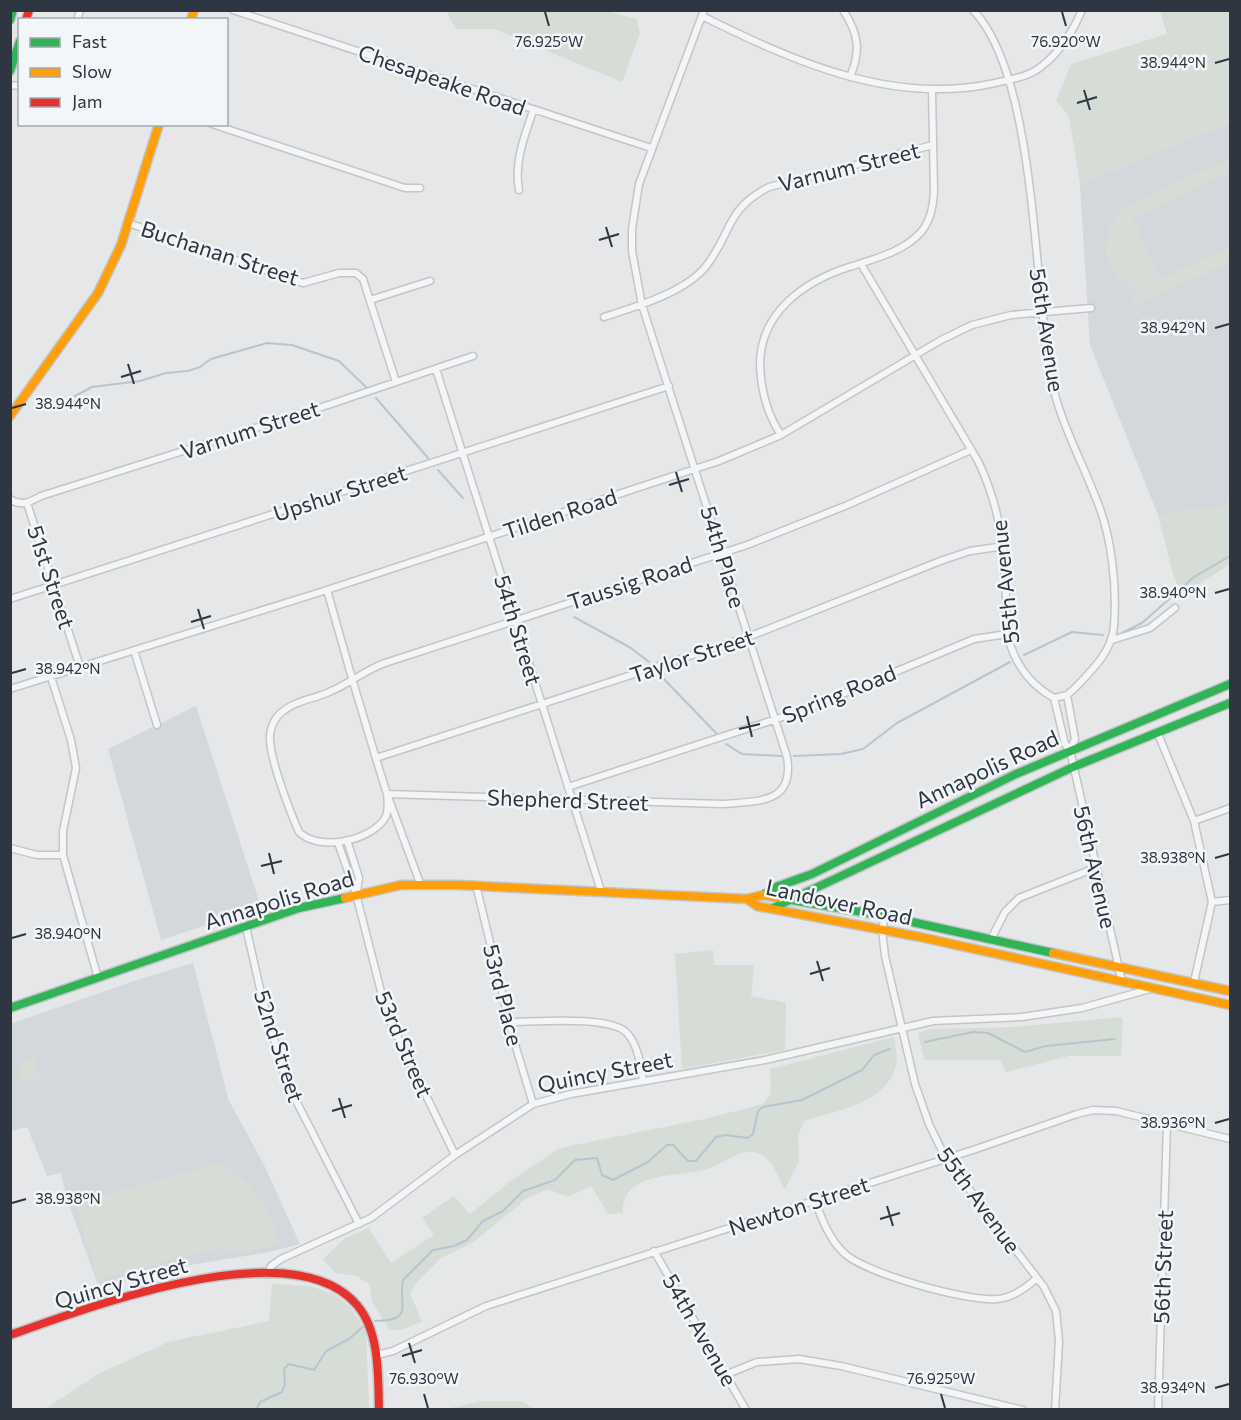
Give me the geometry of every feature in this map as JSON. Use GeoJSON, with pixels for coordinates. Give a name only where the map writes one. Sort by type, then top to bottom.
{"type":"FeatureCollection","features":[{"type":"Feature","properties":{"kind":"main road"},"geometry":{"type":"LineString","coordinates":[[10,20],[13,10]]}},
{"type":"Feature","properties":{"kind":"main road"},"geometry":{"type":"LineString","coordinates":[[10,71],[18,47]]}},
{"type":"Feature","properties":{"kind":"main road"},"geometry":{"type":"LineString","coordinates":[[10,416],[91,305],[112,266],[158,126]]}},
{"type":"Feature","properties":{"kind":"main road","name":"Annapolis Road"},"geometry":{"type":"LineString","coordinates":[[763,895],[776,887],[812,874],[994,784],[1230,684]]}},
{"type":"Feature","properties":{"kind":"main road","name":"Annapolis Road"},"geometry":{"type":"LineString","coordinates":[[773,908],[1073,768],[1230,703]]}},
{"type":"Feature","properties":{"kind":"main road","name":"Annapolis Road"},"geometry":{"type":"LineString","coordinates":[[10,1008],[326,900],[420,884],[747,899]]}},
{"type":"Feature","properties":{"kind":"main road"},"geometry":{"type":"LineString","coordinates":[[818,886],[821,904]]}},
{"type":"Feature","properties":{"kind":"main road","name":"Landover Road"},"geometry":{"type":"LineString","coordinates":[[747,899],[763,895],[885,916],[1230,991]]}},
{"type":"Feature","properties":{"kind":"main road","name":"Landover Road"},"geometry":{"type":"LineString","coordinates":[[747,899],[757,906],[882,930],[1230,1005]]}},
{"type":"Feature","properties":{"kind":"main road"},"geometry":{"type":"LineString","coordinates":[[267,1274],[308,1278],[340,1290],[351,1299],[364,1317],[372,1335],[376,1355],[379,1410]]}},
{"type":"Feature","properties":{"kind":"main road","name":"Quincy Street"},"geometry":{"type":"LineString","coordinates":[[10,1335],[166,1285],[219,1276],[267,1274]]}},
{"type":"Feature","properties":{"kind":"street","name":"Chesapeake Road"},"geometry":{"type":"LineString","coordinates":[[233,10],[533,111],[651,148]]}},
{"type":"Feature","properties":{"kind":"street"},"geometry":{"type":"LineString","coordinates":[[843,10],[854,26],[858,44],[858,52],[849,77]]}},
{"type":"Feature","properties":{"kind":"street","name":"56th Avenue"},"geometry":{"type":"LineString","coordinates":[[973,10],[993,37],[1009,80],[1020,127],[1042,313],[1056,398],[1099,503],[1105,527],[1113,603],[1112,640]]}},
{"type":"Feature","properties":{"kind":"street"},"geometry":{"type":"LineString","coordinates":[[651,148],[703,13],[774,51],[849,77],[933,91],[984,86],[1022,77],[1043,66],[1065,40],[1082,10]]}},
{"type":"Feature","properties":{"kind":"street"},"geometry":{"type":"LineString","coordinates":[[781,435],[767,407],[760,376],[765,333],[781,308],[802,289],[834,273],[899,249],[923,230],[933,208],[933,91]]}},
{"type":"Feature","properties":{"kind":"street"},"geometry":{"type":"LineString","coordinates":[[519,190],[516,175],[520,152],[533,111]]}},
{"type":"Feature","properties":{"kind":"street"},"geometry":{"type":"LineString","coordinates":[[218,126],[405,188],[420,188]]}},
{"type":"Feature","properties":{"kind":"street","name":"Varnum Street"},"geometry":{"type":"LineString","coordinates":[[604,316],[642,305],[698,275],[708,264],[730,222],[752,196],[791,180],[933,145]]}},
{"type":"Feature","properties":{"kind":"street","name":"54th Place"},"geometry":{"type":"LineString","coordinates":[[651,148],[639,184],[632,229],[633,259],[642,305],[787,757],[789,772],[786,781],[774,797],[764,801],[749,802]]}},
{"type":"Feature","properties":{"kind":"street","name":"Buchanan Street"},"geometry":{"type":"LineString","coordinates":[[128,223],[303,283],[339,273],[357,273],[363,279],[369,298]]}},
{"type":"Feature","properties":{"kind":"street","name":"55th Avenue"},"geometry":{"type":"LineString","coordinates":[[861,264],[971,450],[993,496],[1005,546],[1007,634],[1019,666],[1040,689],[1054,698]]}},
{"type":"Feature","properties":{"kind":"street"},"geometry":{"type":"LineString","coordinates":[[396,382],[369,298],[430,281]]}},
{"type":"Feature","properties":{"kind":"street","name":"Tilden Road"},"geometry":{"type":"LineString","coordinates":[[10,689],[327,590],[696,469],[781,435],[914,356],[972,325],[1011,315],[1091,308]]}},
{"type":"Feature","properties":{"kind":"street","name":"Varnum Street"},"geometry":{"type":"LineString","coordinates":[[27,503],[41,496],[473,356]]}},
{"type":"Feature","properties":{"kind":"street","name":"54th Street"},"geometry":{"type":"LineString","coordinates":[[436,369],[601,891]]}},
{"type":"Feature","properties":{"kind":"street","name":"Upshur Street"},"geometry":{"type":"LineString","coordinates":[[10,599],[669,386]]}},
{"type":"Feature","properties":{"kind":"street","name":"Taussig Road"},"geometry":{"type":"LineString","coordinates":[[338,843],[314,843],[299,832],[272,752],[271,730],[282,711],[329,692],[352,678],[386,663],[723,554],[837,509],[971,450]]}},
{"type":"Feature","properties":{"kind":"street","name":"51st Street"},"geometry":{"type":"LineString","coordinates":[[10,499],[27,503],[80,667]]}},
{"type":"Feature","properties":{"kind":"street","name":"Taylor Street"},"geometry":{"type":"LineString","coordinates":[[376,758],[748,637],[942,560],[970,551],[1005,546]]}},
{"type":"Feature","properties":{"kind":"street"},"geometry":{"type":"LineString","coordinates":[[327,590],[387,794],[420,884]]}},
{"type":"Feature","properties":{"kind":"street"},"geometry":{"type":"LineString","coordinates":[[1067,695],[1075,739],[1070,750],[1065,744],[1054,698],[1067,695],[1098,662],[1112,640],[1150,628],[1175,608]]}},
{"type":"Feature","properties":{"kind":"street","name":"Spring Road"},"geometry":{"type":"LineString","coordinates":[[568,788],[775,720],[840,696],[974,639],[988,635],[1007,634]]}},
{"type":"Feature","properties":{"kind":"street"},"geometry":{"type":"LineString","coordinates":[[134,650],[157,725]]}},
{"type":"Feature","properties":{"kind":"street"},"geometry":{"type":"LineString","coordinates":[[51,677],[75,754],[76,768],[63,831],[63,855],[98,978]]}},
{"type":"Feature","properties":{"kind":"street"},"geometry":{"type":"LineString","coordinates":[[1158,734],[1194,821],[1212,902],[1194,982]]}},
{"type":"Feature","properties":{"kind":"street","name":"56th Avenue"},"geometry":{"type":"LineString","coordinates":[[1070,750],[1122,982]]}},
{"type":"Feature","properties":{"kind":"street"},"geometry":{"type":"LineString","coordinates":[[356,894],[338,843],[370,831],[382,822],[388,812],[387,794]]}},
{"type":"Feature","properties":{"kind":"street","name":"Shepherd Street"},"geometry":{"type":"LineString","coordinates":[[387,794],[682,805],[749,802]]}},
{"type":"Feature","properties":{"kind":"street"},"geometry":{"type":"LineString","coordinates":[[1194,821],[1230,808]]}},
{"type":"Feature","properties":{"kind":"street"},"geometry":{"type":"LineString","coordinates":[[347,840],[359,878],[356,894]]}},
{"type":"Feature","properties":{"kind":"street"},"geometry":{"type":"LineString","coordinates":[[10,848],[37,855],[63,855]]}},
{"type":"Feature","properties":{"kind":"street"},"geometry":{"type":"LineString","coordinates":[[991,939],[1005,912],[1019,898],[1095,868]]}},
{"type":"Feature","properties":{"kind":"street","name":"53rd Place"},"geometry":{"type":"LineString","coordinates":[[476,885],[509,1022],[533,1104]]}},
{"type":"Feature","properties":{"kind":"street","name":"53rd Street"},"geometry":{"type":"LineString","coordinates":[[356,894],[387,1016],[455,1155]]}},
{"type":"Feature","properties":{"kind":"street"},"geometry":{"type":"LineString","coordinates":[[1212,902],[1230,900]]}},
{"type":"Feature","properties":{"kind":"street","name":"55th Avenue"},"geometry":{"type":"LineString","coordinates":[[885,916],[882,930],[885,956],[922,1108],[946,1158],[1037,1278],[1051,1300],[1058,1325],[1055,1410]]}},
{"type":"Feature","properties":{"kind":"street","name":"52nd Street"},"geometry":{"type":"LineString","coordinates":[[246,927],[286,1081],[359,1224]]}},
{"type":"Feature","properties":{"kind":"street","name":"Quincy Street"},"geometry":{"type":"LineString","coordinates":[[267,1274],[271,1266],[280,1259],[359,1224],[385,1209],[455,1155],[533,1104],[643,1081],[765,1060],[933,1021],[1022,1017],[1082,1008],[1150,988]]}},
{"type":"Feature","properties":{"kind":"street"},"geometry":{"type":"LineString","coordinates":[[509,1022],[602,1024],[620,1027],[633,1043],[643,1081]]}},
{"type":"Feature","properties":{"kind":"street","name":"Newton Street"},"geometry":{"type":"LineString","coordinates":[[376,1355],[393,1351],[486,1306],[1093,1110],[1116,1111],[1230,1139]]}},
{"type":"Feature","properties":{"kind":"street","name":"56th Street"},"geometry":{"type":"LineString","coordinates":[[1158,1410],[1167,1125]]}},
{"type":"Feature","properties":{"kind":"street"},"geometry":{"type":"LineString","coordinates":[[815,1201],[830,1236],[844,1254],[880,1272],[952,1293],[996,1300],[1013,1295],[1037,1278]]}},
{"type":"Feature","properties":{"kind":"street","name":"54th Avenue"},"geometry":{"type":"LineString","coordinates":[[654,1251],[746,1410]]}},
{"type":"Feature","properties":{"kind":"street"},"geometry":{"type":"LineString","coordinates":[[725,1375],[757,1362],[799,1359],[840,1366],[1023,1410]]}},
{"type":"Feature","properties":{"kind":"shaded area"},"geometry":{"type":"Polygon","coordinates":[[[603,10],[637,19],[640,33],[622,82],[495,29],[456,29],[446,11],[603,10]]]}},
{"type":"Feature","properties":{"kind":"shaded area"},"geometry":{"type":"Polygon","coordinates":[[[1160,11],[1230,11],[1230,122],[1080,184],[1069,116],[1056,101],[1071,64],[1167,34],[1160,11]]]}},
{"type":"Feature","properties":{"kind":"shaded area"},"geometry":{"type":"Polygon","coordinates":[[[1230,122],[1230,497],[1224,506],[1158,515],[1090,345],[1080,184],[1230,122]]]}},
{"type":"Feature","properties":{"kind":"shaded area"},"geometry":{"type":"Polygon","coordinates":[[[1230,159],[1230,172],[1133,218],[1161,279],[1230,246],[1230,262],[1136,305],[1132,297],[1141,292],[1116,275],[1106,256],[1107,238],[1112,221],[1126,207],[1139,200],[1230,159]]]}},
{"type":"Feature","properties":{"kind":"shaded area"},"geometry":{"type":"Polygon","coordinates":[[[1230,497],[1230,564],[1182,595],[1173,574],[1158,515],[1224,506],[1230,497]]]}},
{"type":"Feature","properties":{"kind":"shaded area"},"geometry":{"type":"Polygon","coordinates":[[[196,706],[261,907],[161,940],[108,749],[196,706]]]}},
{"type":"Feature","properties":{"kind":"shaded area"},"geometry":{"type":"Polygon","coordinates":[[[713,950],[714,965],[754,965],[751,996],[786,1003],[785,1050],[682,1069],[675,954],[713,950]]]}},
{"type":"Feature","properties":{"kind":"shaded area"},"geometry":{"type":"Polygon","coordinates":[[[193,963],[229,1101],[264,1165],[300,1244],[269,1252],[190,1265],[99,1288],[67,1199],[61,1173],[47,1176],[27,1127],[11,1131],[10,1024],[193,963]]]}},
{"type":"Feature","properties":{"kind":"shaded area"},"geometry":{"type":"Polygon","coordinates":[[[1123,1017],[1121,1056],[1069,1056],[1006,1072],[1000,1060],[924,1060],[918,1033],[930,1029],[1014,1027],[1123,1017]]]}},
{"type":"Feature","properties":{"kind":"shaded area"},"geometry":{"type":"Polygon","coordinates":[[[894,1037],[896,1065],[882,1089],[858,1104],[804,1121],[798,1136],[799,1161],[785,1189],[766,1158],[754,1152],[748,1152],[736,1155],[707,1169],[642,1182],[632,1189],[625,1199],[623,1213],[608,1214],[591,1186],[568,1197],[548,1189],[526,1199],[472,1243],[441,1258],[417,1282],[410,1293],[422,1322],[401,1330],[390,1330],[373,1304],[369,1284],[356,1276],[335,1273],[323,1259],[345,1238],[369,1228],[391,1263],[434,1235],[422,1218],[454,1196],[470,1214],[512,1180],[560,1148],[709,1118],[763,1104],[771,1093],[770,1069],[894,1037]]]}},
{"type":"Feature","properties":{"kind":"shaded area"},"geometry":{"type":"Polygon","coordinates":[[[35,1059],[40,1078],[19,1081],[19,1063],[35,1059]]]}},
{"type":"Feature","properties":{"kind":"shaded area"},"geometry":{"type":"Polygon","coordinates":[[[220,1163],[241,1178],[258,1197],[271,1219],[279,1244],[244,1253],[219,1248],[98,1280],[75,1203],[220,1163]]]}},
{"type":"Feature","properties":{"kind":"shaded area"},"geometry":{"type":"Polygon","coordinates":[[[272,1284],[311,1286],[335,1295],[351,1308],[366,1332],[369,1409],[45,1409],[98,1374],[168,1342],[269,1321],[272,1284]]]}},
{"type":"Feature","properties":{"kind":"shaded area"},"geometry":{"type":"Polygon","coordinates":[[[481,1401],[521,1401],[535,1409],[447,1409],[481,1401]]]}},
{"type":"Feature","properties":{"kind":"waterway"},"geometry":{"type":"LineString","coordinates":[[62,403],[92,387],[140,381],[166,373],[188,371],[200,367],[211,359],[267,343],[292,345],[339,361],[366,387]]}},
{"type":"Feature","properties":{"kind":"waterway"},"geometry":{"type":"LineString","coordinates":[[376,398],[428,458]]}},
{"type":"Feature","properties":{"kind":"waterway"},"geometry":{"type":"LineString","coordinates":[[438,470],[463,498]]}},
{"type":"Feature","properties":{"kind":"waterway"},"geometry":{"type":"LineString","coordinates":[[1122,633],[1142,623],[1194,577],[1230,556]]}},
{"type":"Feature","properties":{"kind":"waterway"},"geometry":{"type":"LineString","coordinates":[[574,617],[631,648],[649,662]]}},
{"type":"Feature","properties":{"kind":"waterway"},"geometry":{"type":"LineString","coordinates":[[1024,655],[1072,632],[1103,635]]}},
{"type":"Feature","properties":{"kind":"waterway"},"geometry":{"type":"LineString","coordinates":[[794,756],[841,754],[863,749],[897,723],[1010,662]]}},
{"type":"Feature","properties":{"kind":"waterway"},"geometry":{"type":"LineString","coordinates":[[659,674],[716,733]]}},
{"type":"Feature","properties":{"kind":"waterway"},"geometry":{"type":"LineString","coordinates":[[726,744],[742,754],[781,756]]}},
{"type":"Feature","properties":{"kind":"waterway"},"geometry":{"type":"LineString","coordinates":[[925,1042],[973,1032],[988,1033],[1025,1052],[1046,1046],[1115,1039]]}},
{"type":"Feature","properties":{"kind":"waterway"},"geometry":{"type":"LineString","coordinates":[[375,1321],[396,1318],[400,1315],[403,1280],[433,1250],[454,1246],[467,1240],[483,1221],[503,1211],[523,1191],[555,1180],[575,1160],[597,1158],[602,1175],[613,1180],[648,1162],[667,1145],[673,1145],[688,1161],[696,1161],[716,1137],[725,1135],[748,1138],[753,1134],[758,1111],[763,1107],[802,1100],[862,1070],[874,1055],[890,1049]]}},
{"type":"Feature","properties":{"kind":"waterway"},"geometry":{"type":"LineString","coordinates":[[256,1410],[260,1402],[282,1392],[285,1384],[284,1369],[289,1364],[314,1370],[326,1351],[349,1339],[364,1326]]}},
{"type":"Feature","properties":{"kind":"traffic: fast"},"geometry":{"type":"LineString","coordinates":[[10,20],[13,10]]}},
{"type":"Feature","properties":{"kind":"traffic: fast"},"geometry":{"type":"LineString","coordinates":[[10,71],[18,47]]}},
{"type":"Feature","properties":{"kind":"traffic: fast"},"geometry":{"type":"LineString","coordinates":[[763,895],[776,887],[812,874],[1016,774],[1230,684]]}},
{"type":"Feature","properties":{"kind":"traffic: fast"},"geometry":{"type":"LineString","coordinates":[[773,908],[1073,767],[1230,703]]}},
{"type":"Feature","properties":{"kind":"traffic: fast"},"geometry":{"type":"LineString","coordinates":[[10,1008],[299,908],[345,898]]}},
{"type":"Feature","properties":{"kind":"traffic: fast"},"geometry":{"type":"LineString","coordinates":[[780,898],[885,916],[1053,953]]}},
{"type":"Feature","properties":{"kind":"traffic: slow"},"geometry":{"type":"LineString","coordinates":[[192,18],[194,10]]}},
{"type":"Feature","properties":{"kind":"traffic: slow"},"geometry":{"type":"LineString","coordinates":[[10,416],[98,293],[121,245],[158,126]]}},
{"type":"Feature","properties":{"kind":"traffic: slow"},"geometry":{"type":"LineString","coordinates":[[345,898],[401,885],[459,885],[747,899],[763,895],[780,898]]}},
{"type":"Feature","properties":{"kind":"traffic: slow"},"geometry":{"type":"LineString","coordinates":[[747,899],[757,906],[920,937],[1230,1005]]}},
{"type":"Feature","properties":{"kind":"traffic: slow"},"geometry":{"type":"LineString","coordinates":[[1053,953],[1230,991]]}},
{"type":"Feature","properties":{"kind":"traffic: jam"},"geometry":{"type":"LineString","coordinates":[[27,18],[29,10]]}},
{"type":"Feature","properties":{"kind":"traffic: jam"},"geometry":{"type":"LineString","coordinates":[[10,1335],[88,1308],[188,1281],[239,1274],[286,1274],[327,1283],[357,1305],[365,1316],[374,1341],[379,1410]]}}]}
